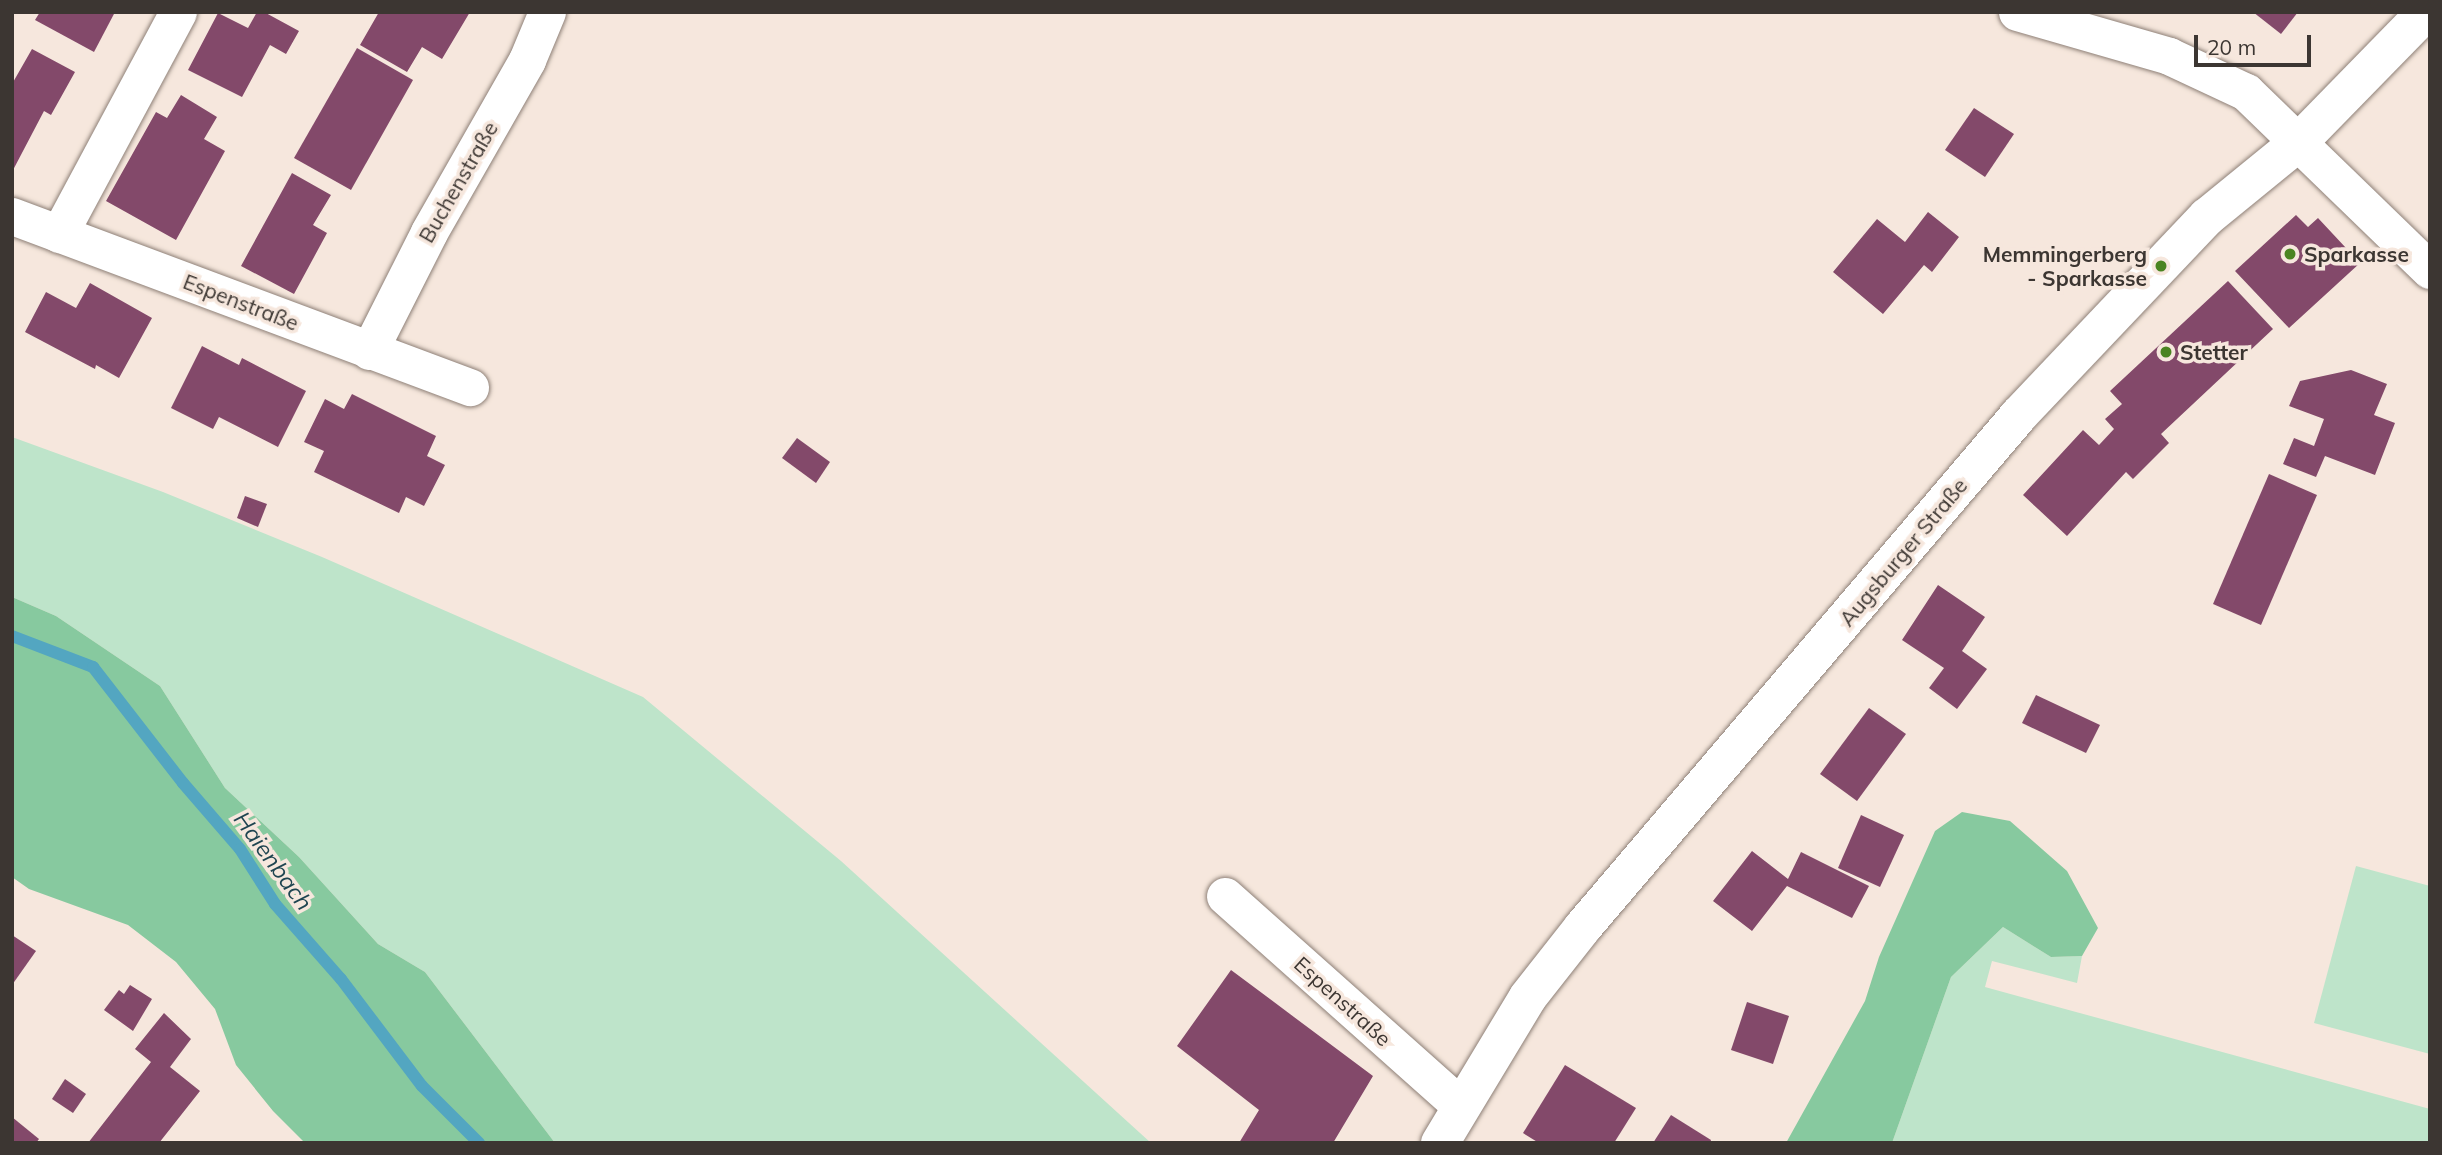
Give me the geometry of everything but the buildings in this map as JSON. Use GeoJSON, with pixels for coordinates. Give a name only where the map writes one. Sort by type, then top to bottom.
{"type":"FeatureCollection","features":[{"type":"Feature","properties":{"kind":"street"},"geometry":{"type":"LineString","coordinates":[[59,234],[178,12]]}},
{"type":"Feature","properties":{"kind":"street","name":"Buchenstraße"},"geometry":{"type":"LineString","coordinates":[[369,351],[429,232],[527,60],[547,12]]}},
{"type":"Feature","properties":{"kind":"street"},"geometry":{"type":"LineString","coordinates":[[2017,12],[2112,38],[2189,65],[2246,92],[2430,270]]}},
{"type":"Feature","properties":{"kind":"street","name":"Augsburger Straße"},"geometry":{"type":"LineString","coordinates":[[1440,1143],[1528,997],[1583,927],[2019,415],[2207,217],[2299,142],[2426,12]]}},
{"type":"Feature","properties":{"kind":"street","name":"Espenstraße"},"geometry":{"type":"LineString","coordinates":[[12,216],[470,387]]}},
{"type":"Feature","properties":{"kind":"street","name":"Espenstraße"},"geometry":{"type":"LineString","coordinates":[[1225,896],[1461,1106]]}},
{"type":"Feature","properties":{"kind":"green space"},"geometry":{"type":"Polygon","coordinates":[[[12,437],[163,492],[322,557],[643,697],[841,861],[1151,1143],[555,1143],[425,972],[378,944],[299,857],[225,788],[160,686],[56,616],[12,597],[12,437]]]}},
{"type":"Feature","properties":{"kind":"green space"},"geometry":{"type":"Polygon","coordinates":[[[12,597],[56,616],[160,686],[225,788],[299,857],[378,944],[425,972],[555,1143],[305,1143],[273,1111],[236,1065],[215,1009],[176,962],[128,925],[29,889],[12,877],[12,597]]]}},
{"type":"Feature","properties":{"kind":"green space"},"geometry":{"type":"Polygon","coordinates":[[[1962,812],[2010,821],[2067,871],[2098,928],[2082,956],[2051,957],[2003,927],[1951,977],[1892,1143],[1786,1143],[1865,1001],[1879,957],[1935,831],[1962,812]]]}},
{"type":"Feature","properties":{"kind":"green space"},"geometry":{"type":"Polygon","coordinates":[[[2356,866],[2430,886],[2430,1054],[2314,1023],[2356,866]]]}},
{"type":"Feature","properties":{"kind":"green space"},"geometry":{"type":"Polygon","coordinates":[[[2003,927],[2051,957],[2082,956],[2077,983],[1992,961],[1985,987],[2430,1109],[2430,1143],[1892,1143],[1951,977],[2003,927]]]}},
{"type":"Feature","properties":{"kind":"waterway","name":"Haienbach"},"geometry":{"type":"LineString","coordinates":[[12,636],[93,667],[183,783],[240,849],[275,904],[341,979],[422,1086],[479,1143]]}},
{"type":"Feature","properties":{"kind":"place","name":"Sparkasse"},"geometry":{"type":"Point","coordinates":[2290,254]}},
{"type":"Feature","properties":{"kind":"place","name":"Memmingerberg - Sparkasse"},"geometry":{"type":"Point","coordinates":[2161,266]}},
{"type":"Feature","properties":{"kind":"place","name":"Stetter"},"geometry":{"type":"Point","coordinates":[2166,352]}}]}
